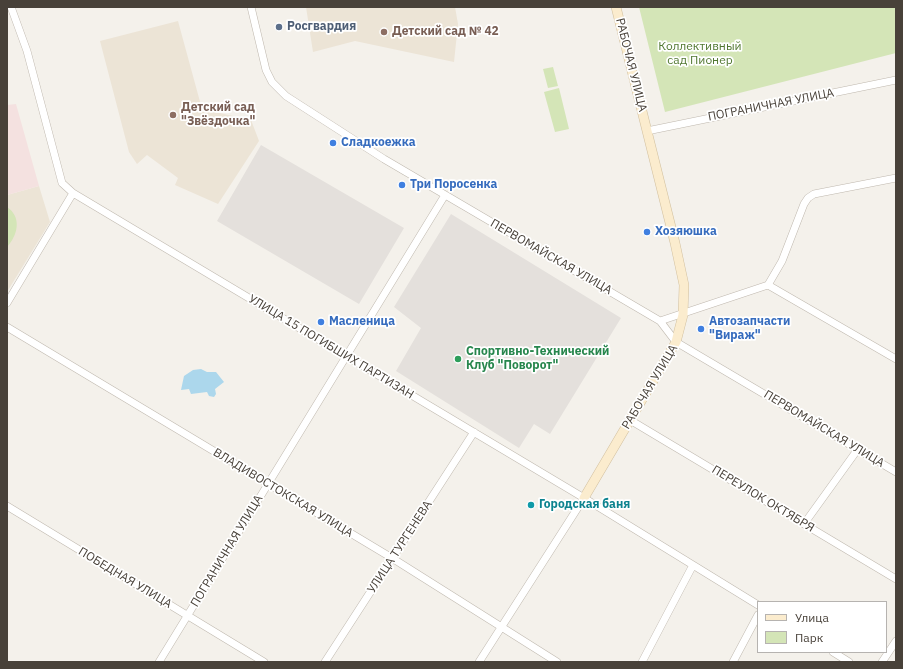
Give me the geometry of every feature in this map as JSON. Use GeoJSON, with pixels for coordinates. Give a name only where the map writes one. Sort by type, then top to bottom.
{"type":"FeatureCollection","features":[{"type":"Feature","properties":{"kind":"street","name":"УЛИЦА 15 ПОГИБШИХ ПАРТИЗАН"},"geometry":{"type":"LineString","coordinates":[[10,7],[26,51],[62,184],[73,193],[584,498],[757,604]]}},
{"type":"Feature","properties":{"kind":"street","name":"ПЕРВОМАЙСКАЯ УЛИЦА"},"geometry":{"type":"LineString","coordinates":[[251,7],[266,70],[272,82],[286,96],[384,159],[660,321],[676,342],[896,472]]}},
{"type":"Feature","properties":{"kind":"street","name":"РАБОЧАЯ УЛИЦА"},"geometry":{"type":"LineString","coordinates":[[479,662],[501,625],[584,498],[676,342],[683,315],[684,285],[616,7]]}},
{"type":"Feature","properties":{"kind":"street","name":"ПОГРАНИЧНАЯ УЛИЦА"},"geometry":{"type":"LineString","coordinates":[[647,131],[896,80]]}},
{"type":"Feature","properties":{"kind":"street"},"geometry":{"type":"LineString","coordinates":[[660,321],[683,315],[768,285],[782,262],[804,204],[808,198],[814,194],[896,178]]}},
{"type":"Feature","properties":{"kind":"street"},"geometry":{"type":"LineString","coordinates":[[7,303],[73,193]]}},
{"type":"Feature","properties":{"kind":"street","name":"ПОГРАНИЧНАЯ УЛИЦА"},"geometry":{"type":"LineString","coordinates":[[159,662],[445,195]]}},
{"type":"Feature","properties":{"kind":"street"},"geometry":{"type":"LineString","coordinates":[[768,285],[896,359]]}},
{"type":"Feature","properties":{"kind":"street","name":"ВЛАДИВОСТОКСКАЯ УЛИЦА"},"geometry":{"type":"LineString","coordinates":[[7,327],[392,558],[501,625],[557,662]]}},
{"type":"Feature","properties":{"kind":"street","name":"ПЕРЕУЛОК ОКТЯБРЯ"},"geometry":{"type":"LineString","coordinates":[[630,420],[896,579]]}},
{"type":"Feature","properties":{"kind":"street","name":"УЛИЦА ТУРГЕНЕВА"},"geometry":{"type":"LineString","coordinates":[[325,662],[474,432]]}},
{"type":"Feature","properties":{"kind":"street"},"geometry":{"type":"LineString","coordinates":[[804,524],[858,449]]}},
{"type":"Feature","properties":{"kind":"street","name":"ПОБЕДНАЯ УЛИЦА"},"geometry":{"type":"LineString","coordinates":[[7,506],[264,662]]}},
{"type":"Feature","properties":{"kind":"street"},"geometry":{"type":"LineString","coordinates":[[642,662],[693,565]]}},
{"type":"Feature","properties":{"kind":"street"},"geometry":{"type":"LineString","coordinates":[[733,662],[757,617]]}},
{"type":"Feature","properties":{"kind":"street"},"geometry":{"type":"LineString","coordinates":[[882,662],[896,641]]}},
{"type":"Feature","properties":{"kind":"street"},"geometry":{"type":"LineString","coordinates":[[835,653],[850,662]]}},
{"type":"Feature","properties":{"kind":"shaded area","name":"Детский сад № 42"},"geometry":{"type":"Polygon","coordinates":[[[306,7],[455,7],[458,24],[454,62],[355,41],[313,52],[306,7]]]}},
{"type":"Feature","properties":{"kind":"shaded area","name":"Детский сад \"Звёздочка\""},"geometry":{"type":"Polygon","coordinates":[[[178,21],[202,109],[251,120],[259,141],[218,204],[175,185],[178,178],[147,155],[137,164],[129,152],[100,41],[178,21]]]}},
{"type":"Feature","properties":{"kind":"shaded area"},"geometry":{"type":"Polygon","coordinates":[[[16,104],[39,186],[7,195],[7,105],[16,104]]]}},
{"type":"Feature","properties":{"kind":"shaded area"},"geometry":{"type":"Polygon","coordinates":[[[261,145],[404,228],[359,304],[217,221],[261,145]]]}},
{"type":"Feature","properties":{"kind":"shaded area"},"geometry":{"type":"Polygon","coordinates":[[[39,186],[50,222],[7,292],[7,195],[39,186]]]}},
{"type":"Feature","properties":{"kind":"shaded area"},"geometry":{"type":"Polygon","coordinates":[[[451,214],[621,318],[550,434],[534,424],[519,448],[396,371],[421,328],[394,307],[451,214]]]}},
{"type":"Feature","properties":{"kind":"green space","name":"Коллективный сад Пионер"},"geometry":{"type":"Polygon","coordinates":[[[639,7],[896,7],[896,53],[665,112],[639,7]]]}},
{"type":"Feature","properties":{"kind":"green space"},"geometry":{"type":"Polygon","coordinates":[[[553,67],[558,86],[548,88],[543,69],[553,67]]]}},
{"type":"Feature","properties":{"kind":"green space"},"geometry":{"type":"Polygon","coordinates":[[[559,88],[569,129],[555,132],[544,92],[559,88]]]}},
{"type":"Feature","properties":{"kind":"green space"},"geometry":{"type":"Polygon","coordinates":[[[7,207],[15,216],[17,226],[14,237],[7,247],[7,207]]]}},
{"type":"Feature","properties":{"kind":"water"},"geometry":{"type":"Polygon","coordinates":[[[201,369],[207,372],[216,372],[224,382],[215,389],[216,394],[214,397],[209,396],[207,392],[191,394],[189,389],[181,390],[184,376],[193,370],[201,369]]]}},
{"type":"Feature","properties":{"kind":"place","name":"Росгвардия"},"geometry":{"type":"Point","coordinates":[279,27]}},
{"type":"Feature","properties":{"kind":"place","name":"Детский сад № 42"},"geometry":{"type":"Point","coordinates":[384,32]}},
{"type":"Feature","properties":{"kind":"place","name":"Детский сад \"Звёздочка\""},"geometry":{"type":"Point","coordinates":[173,115]}},
{"type":"Feature","properties":{"kind":"place","name":"Сладкоежка"},"geometry":{"type":"Point","coordinates":[333,143]}},
{"type":"Feature","properties":{"kind":"place","name":"Три Поросенка"},"geometry":{"type":"Point","coordinates":[402,185]}},
{"type":"Feature","properties":{"kind":"place","name":"Хозяюшка"},"geometry":{"type":"Point","coordinates":[647,232]}},
{"type":"Feature","properties":{"kind":"place","name":"Масленица"},"geometry":{"type":"Point","coordinates":[321,322]}},
{"type":"Feature","properties":{"kind":"place","name":"Автозапчасти \"Вираж\""},"geometry":{"type":"Point","coordinates":[701,329]}},
{"type":"Feature","properties":{"kind":"place","name":"Спортивно-Технический Клуб \"Поворот\""},"geometry":{"type":"Point","coordinates":[458,359]}},
{"type":"Feature","properties":{"kind":"place","name":"Городская баня"},"geometry":{"type":"Point","coordinates":[531,505]}}]}
